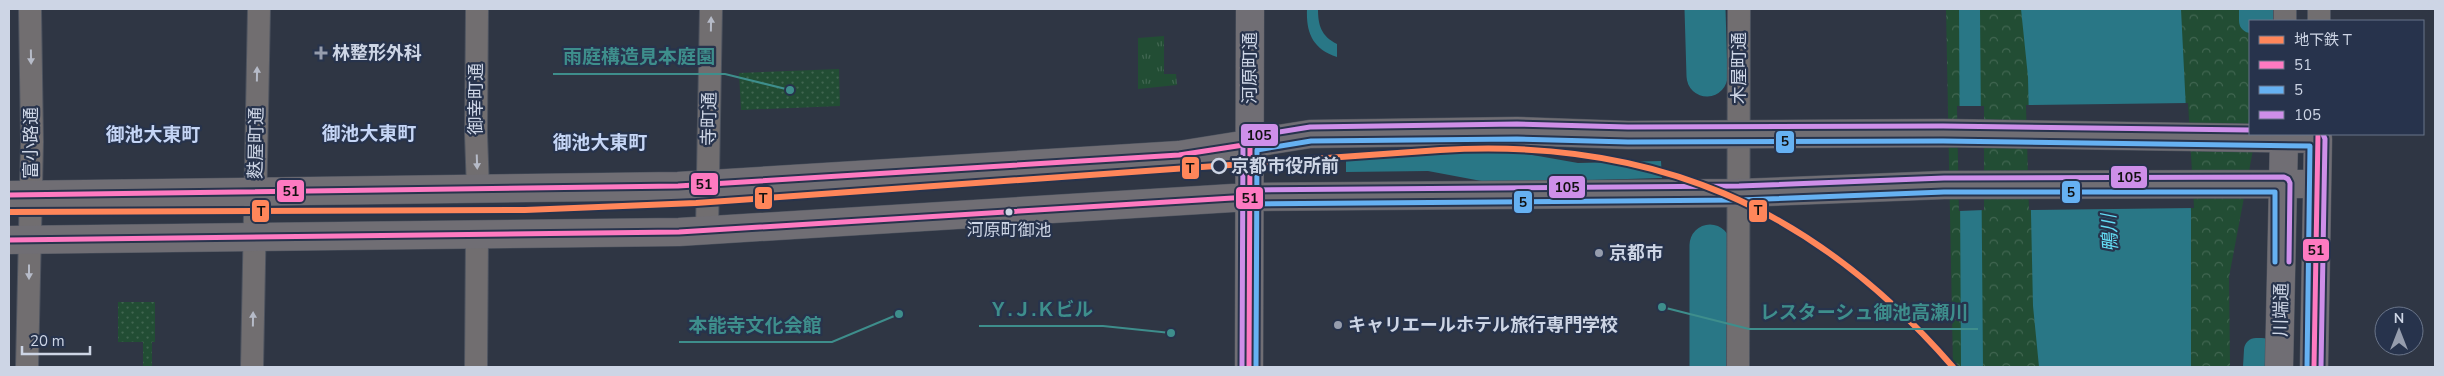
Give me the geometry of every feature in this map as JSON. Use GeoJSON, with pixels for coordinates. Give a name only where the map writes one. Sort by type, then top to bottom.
{"type":"FeatureCollection","features":[{"type":"Feature","properties":{"kind":"main road","name":"河原町通"},"geometry":{"type":"LineString","coordinates":[[1249,367],[1250,9]]}},
{"type":"Feature","properties":{"kind":"main road"},"geometry":{"type":"LineString","coordinates":[[20,195],[478,190],[708,184],[1179,155],[1310,134],[1517,131],[1628,136],[1943,133],[2223,137],[2318,136]]}},
{"type":"Feature","properties":{"kind":"main road","name":"川端通"},"geometry":{"type":"LineString","coordinates":[[2280,367],[2284,136]]}},
{"type":"Feature","properties":{"kind":"main road","name":"川端通"},"geometry":{"type":"LineString","coordinates":[[2314,367],[2318,136]]}},
{"type":"Feature","properties":{"kind":"main road"},"geometry":{"type":"LineString","coordinates":[[19,240],[255,239],[707,230],[1249,197],[1739,193],[1944,186],[2317,184]]}},
{"type":"Feature","properties":{"kind":"street","name":"富小路通"},"geometry":{"type":"LineString","coordinates":[[27,367],[19,240],[30,9]]}},
{"type":"Feature","properties":{"kind":"street","name":"麩屋町通"},"geometry":{"type":"LineString","coordinates":[[252,367],[259,9]]}},
{"type":"Feature","properties":{"kind":"street","name":"御幸町通"},"geometry":{"type":"LineString","coordinates":[[477,9],[476,134],[478,190]]}},
{"type":"Feature","properties":{"kind":"street","name":"寺町通"},"geometry":{"type":"LineString","coordinates":[[707,230],[711,9]]}},
{"type":"Feature","properties":{"kind":"street","name":"木屋町通"},"geometry":{"type":"LineString","coordinates":[[1738,367],[1739,9]]}},
{"type":"Feature","properties":{"kind":"street"},"geometry":{"type":"LineString","coordinates":[[476,367],[477,235]]}},
{"type":"Feature","properties":{"kind":"green space"},"geometry":{"type":"Polygon","coordinates":[[[1946,9],[2272,9],[2271,20],[2249,20],[2249,135],[2256,135],[2229,277],[2230,367],[1953,367],[1946,9]]]}},
{"type":"Feature","properties":{"kind":"green space"},"geometry":{"type":"Polygon","coordinates":[[[1164,36],[1164,74],[1176,74],[1177,85],[1138,89],[1138,38],[1164,36]]]}},
{"type":"Feature","properties":{"kind":"green space"},"geometry":{"type":"Polygon","coordinates":[[[839,69],[840,106],[741,110],[739,73],[839,69]]]}},
{"type":"Feature","properties":{"kind":"green space"},"geometry":{"type":"Polygon","coordinates":[[[118,302],[155,302],[155,342],[152,342],[152,366],[178,367],[143,367],[143,342],[118,342],[118,302]]]}},
{"type":"Feature","properties":{"kind":"water"},"geometry":{"type":"Polygon","coordinates":[[[1307,9],[1318,9],[1319,20],[1324,34],[1337,44],[1337,57],[1328,54],[1312,39],[1309,32],[1307,9]]]}},
{"type":"Feature","properties":{"kind":"water"},"geometry":{"type":"Polygon","coordinates":[[[1959,9],[1980,9],[1983,367],[1961,367],[1959,9]]]}},
{"type":"Feature","properties":{"kind":"water","name":"鴨川"},"geometry":{"type":"Polygon","coordinates":[[[2021,9],[2181,9],[2191,211],[2191,367],[2039,367],[2033,306],[2028,77],[2021,9]]]}},
{"type":"Feature","properties":{"kind":"water"},"geometry":{"type":"Polygon","coordinates":[[[1516,152],[1578,163],[1661,161],[1662,178],[1492,183],[1428,171],[1346,172],[1346,155],[1516,152]]]}},
{"type":"Feature","properties":{"kind":"pier"},"geometry":{"type":"Polygon","coordinates":[[[2188,103],[2194,208],[2029,210],[2026,105],[2188,103]]]}},
{"type":"Feature","properties":{"kind":"pier"},"geometry":{"type":"Polygon","coordinates":[[[1957,106],[1984,106],[1984,210],[1959,211],[1957,106]]]}},
{"type":"Feature","properties":{"kind":"waterway"},"geometry":{"type":"LineString","coordinates":[[1705,9],[1707,76]]}},
{"type":"Feature","properties":{"kind":"waterway"},"geometry":{"type":"LineString","coordinates":[[2251,9],[2251,20]]}},
{"type":"Feature","properties":{"kind":"waterway"},"geometry":{"type":"LineString","coordinates":[[2271,9],[2271,20]]}},
{"type":"Feature","properties":{"kind":"waterway"},"geometry":{"type":"LineString","coordinates":[[1710,245],[1710,367]]}},
{"type":"Feature","properties":{"kind":"waterway"},"geometry":{"type":"LineString","coordinates":[[2255,367],[2256,350],[2262,350],[2263,367]]}},
{"type":"Feature","properties":{"kind":"metro line","name":"T"},"geometry":{"type":"LineString","coordinates":[[9,212],[525,210],[696,203],[1440,150],[1517,149],[1590,156],[1659,171],[1724,194],[1786,225],[1844,264],[1900,311],[1953,367]]}},
{"type":"Feature","properties":{"kind":"transit line","name":"105"},"geometry":{"type":"LineString","coordinates":[[1242,367],[1243,144],[1248,137],[1310,127],[1517,124],[1628,127],[1943,126],[2249,130]]}},
{"type":"Feature","properties":{"kind":"transit line","name":"51"},"geometry":{"type":"LineString","coordinates":[[2314,367],[2318,135]]}},
{"type":"Feature","properties":{"kind":"transit line","name":"105"},"geometry":{"type":"LineString","coordinates":[[2321,367],[2325,139],[2323,135]]}},
{"type":"Feature","properties":{"kind":"transit line","name":"5"},"geometry":{"type":"LineString","coordinates":[[1256,367],[1257,150],[1311,141],[1517,139],[1628,142],[1943,141],[2310,146],[2307,367]]}},
{"type":"Feature","properties":{"kind":"transit line","name":"51"},"geometry":{"type":"LineString","coordinates":[[9,195],[678,186],[1179,155],[1250,144],[1249,367]]}},
{"type":"Feature","properties":{"kind":"transit line","name":"105"},"geometry":{"type":"LineString","coordinates":[[1249,190],[1739,186],[1944,178],[2284,177],[2290,183],[2289,262]]}},
{"type":"Feature","properties":{"kind":"transit line","name":"5"},"geometry":{"type":"LineString","coordinates":[[1249,204],[1739,200],[1944,192],[2275,192],[2275,262]]}},
{"type":"Feature","properties":{"kind":"transit line","name":"51"},"geometry":{"type":"LineString","coordinates":[[9,240],[679,232],[1249,197]]}},
{"type":"Feature","properties":{"kind":"place","name":"林整形外科"},"geometry":{"type":"Point","coordinates":[321,53]}},
{"type":"Feature","properties":{"kind":"place","name":"雨庭構造見本庭園"},"geometry":{"type":"Point","coordinates":[790,90]}},
{"type":"Feature","properties":{"kind":"place","name":"京都市役所前"},"geometry":{"type":"Point","coordinates":[1219,166]}},
{"type":"Feature","properties":{"kind":"place","name":"河原町御池"},"geometry":{"type":"Point","coordinates":[1009,212]}},
{"type":"Feature","properties":{"kind":"place","name":"京都市"},"geometry":{"type":"Point","coordinates":[1599,253]}},
{"type":"Feature","properties":{"kind":"place","name":"レスターシュ御池高瀬川"},"geometry":{"type":"Point","coordinates":[1662,307]}},
{"type":"Feature","properties":{"kind":"place","name":"本能寺文化会館"},"geometry":{"type":"Point","coordinates":[899,314]}},
{"type":"Feature","properties":{"kind":"place","name":"キャリエールホテル旅行専門学校"},"geometry":{"type":"Point","coordinates":[1338,325]}},
{"type":"Feature","properties":{"kind":"place","name":"Ｙ.Ｊ.Ｋビル"},"geometry":{"type":"Point","coordinates":[1171,333]}},
{"type":"Feature","properties":{"kind":"district","name":"御池大東町"},"geometry":{"type":"Point","coordinates":[369,134]}},
{"type":"Feature","properties":{"kind":"district","name":"御池大東町"},"geometry":{"type":"Point","coordinates":[153,135]}},
{"type":"Feature","properties":{"kind":"district","name":"御池大東町"},"geometry":{"type":"Point","coordinates":[600,143]}}]}
